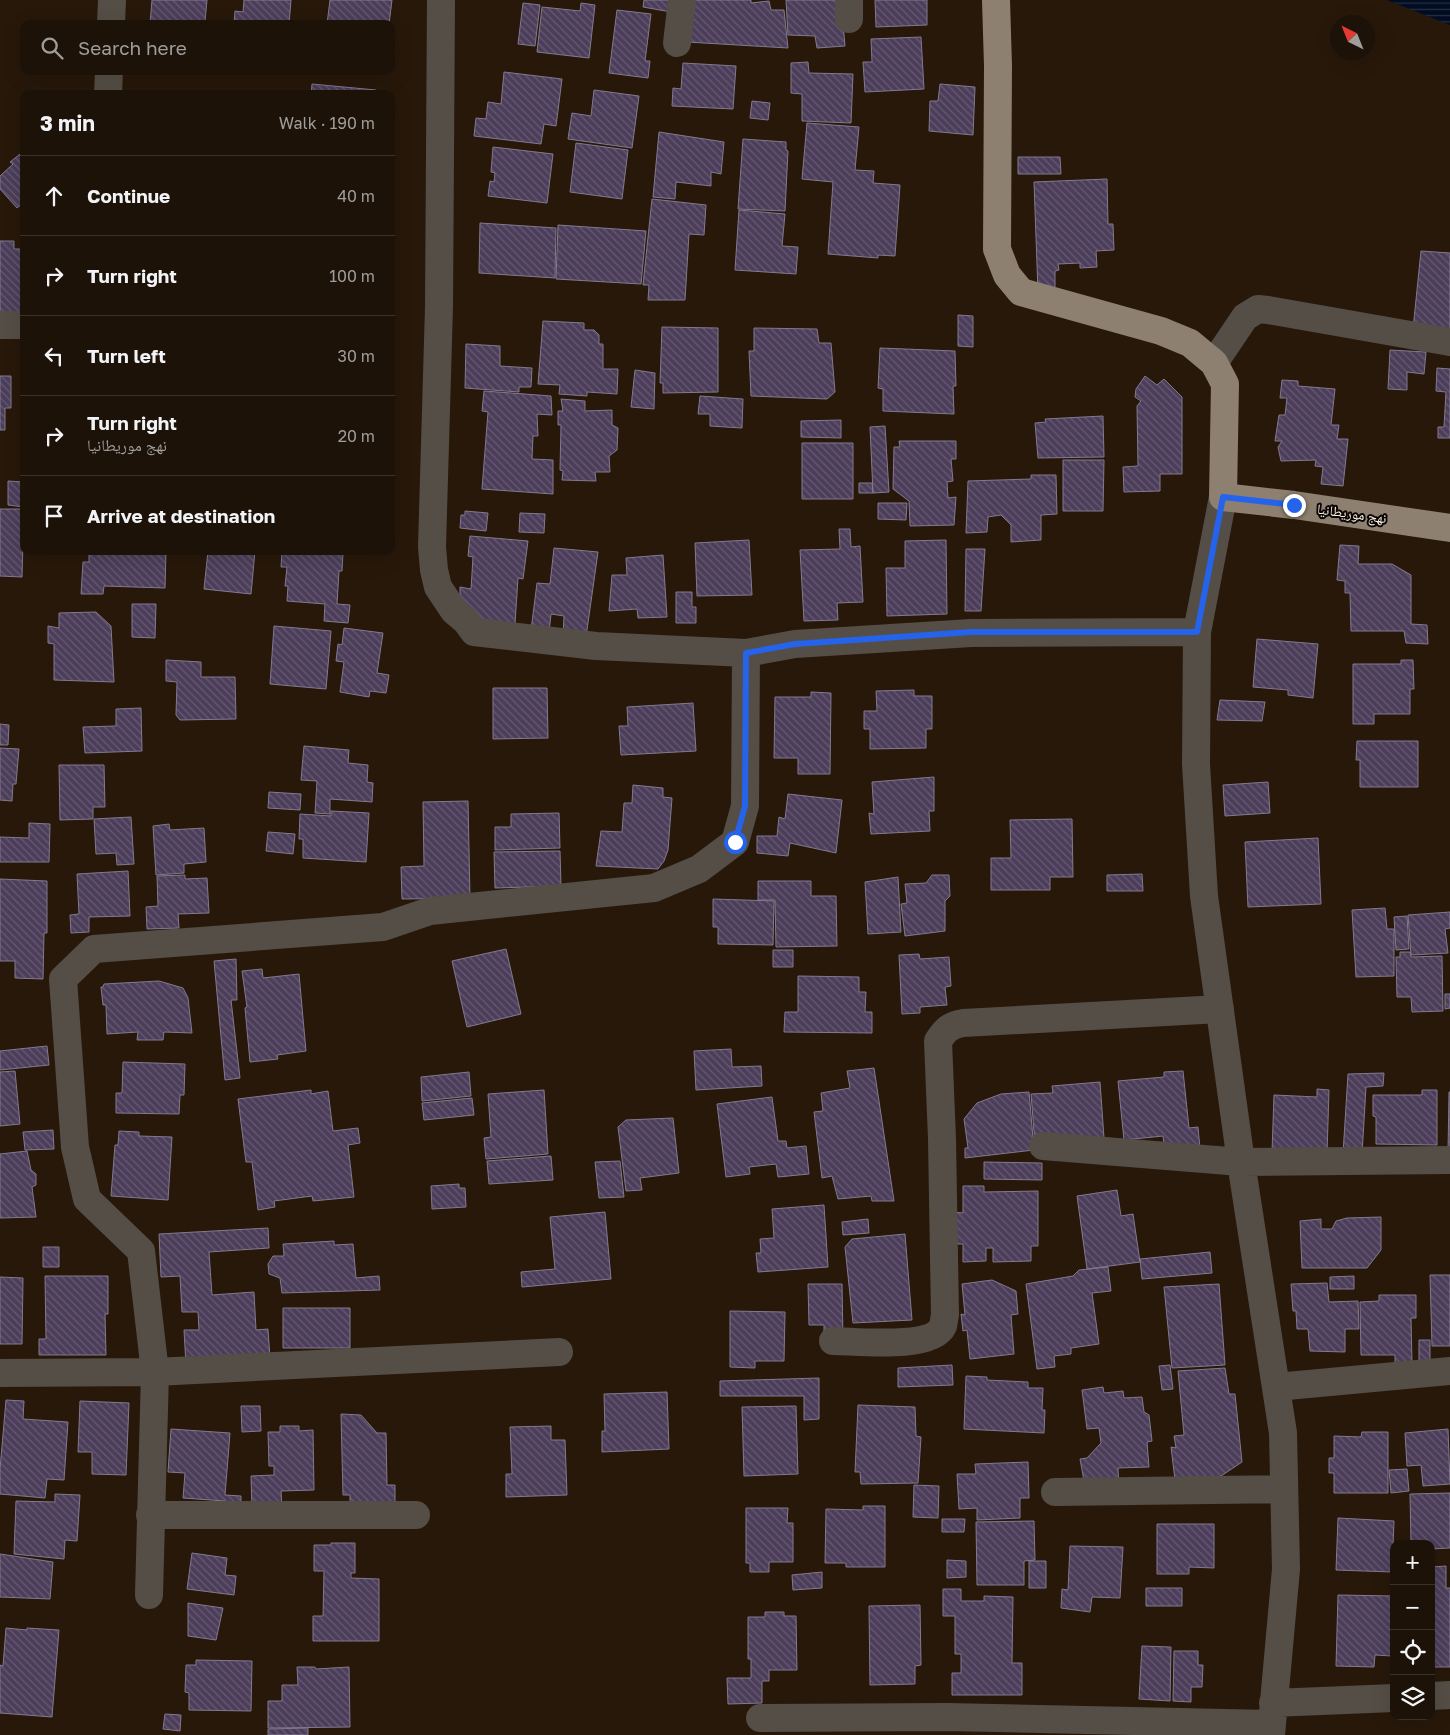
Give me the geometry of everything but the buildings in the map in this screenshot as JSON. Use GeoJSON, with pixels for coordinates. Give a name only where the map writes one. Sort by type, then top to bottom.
{"type":"FeatureCollection","features":[{"type":"Feature","properties":{"kind":"main road"},"geometry":{"type":"LineString","coordinates":[[996,0],[998,66],[997,249],[1007,275],[1021,292],[1161,331],[1190,343],[1214,363],[1225,384],[1223,497]]}},
{"type":"Feature","properties":{"kind":"main road","name":"نهج موريطانيا"},"geometry":{"type":"LineString","coordinates":[[1223,497],[1294,505],[1450,528]]}},
{"type":"Feature","properties":{"kind":"street"},"geometry":{"type":"LineString","coordinates":[[111,20],[112,0]]}},
{"type":"Feature","properties":{"kind":"street"},"geometry":{"type":"LineString","coordinates":[[441,0],[439,307],[432,547],[438,587],[454,611],[466,620],[474,632],[596,646],[746,653],[795,644],[971,632],[1197,632]]}},
{"type":"Feature","properties":{"kind":"street"},"geometry":{"type":"LineString","coordinates":[[677,43],[682,0]]}},
{"type":"Feature","properties":{"kind":"street"},"geometry":{"type":"LineString","coordinates":[[108,90],[109,75]]}},
{"type":"Feature","properties":{"kind":"street"},"geometry":{"type":"LineString","coordinates":[[1214,363],[1245,316],[1258,309],[1450,342]]}},
{"type":"Feature","properties":{"kind":"street"},"geometry":{"type":"LineString","coordinates":[[0,325],[20,325]]}},
{"type":"Feature","properties":{"kind":"street"},"geometry":{"type":"LineString","coordinates":[[1223,497],[1197,632],[1197,783],[1204,896],[1241,1162],[1283,1433],[1286,1569],[1272,1720]]}},
{"type":"Feature","properties":{"kind":"street"},"geometry":{"type":"LineString","coordinates":[[150,1595],[150,1514],[155,1372],[141,1251],[87,1199],[75,1147],[63,979],[94,949],[383,927],[430,911],[654,888],[699,869],[735,842],[745,806],[746,653]]}},
{"type":"Feature","properties":{"kind":"street"},"geometry":{"type":"LineString","coordinates":[[833,1341],[910,1342],[930,1338],[943,1326],[945,1315],[938,1041],[951,1025],[1220,1009]]}},
{"type":"Feature","properties":{"kind":"street"},"geometry":{"type":"LineString","coordinates":[[1043,1146],[1241,1162],[1450,1160]]}},
{"type":"Feature","properties":{"kind":"street"},"geometry":{"type":"LineString","coordinates":[[0,1373],[155,1372],[559,1352]]}},
{"type":"Feature","properties":{"kind":"street"},"geometry":{"type":"LineString","coordinates":[[1276,1387],[1450,1371]]}},
{"type":"Feature","properties":{"kind":"street"},"geometry":{"type":"LineString","coordinates":[[1055,1492],[1284,1489]]}},
{"type":"Feature","properties":{"kind":"street"},"geometry":{"type":"LineString","coordinates":[[150,1514],[416,1515]]}},
{"type":"Feature","properties":{"kind":"street"},"geometry":{"type":"LineString","coordinates":[[1435,1696],[1450,1695]]}},
{"type":"Feature","properties":{"kind":"street"},"geometry":{"type":"LineString","coordinates":[[760,1718],[1272,1720],[1390,1699]]}},
{"type":"Feature","properties":{"kind":"water"},"geometry":{"type":"Polygon","coordinates":[[[1387,0],[1450,0],[1450,25],[1387,0]]]}},
{"type":"Feature","properties":{"kind":"route"},"geometry":{"type":"LineString","coordinates":[[735,842],[745,806],[746,653],[795,644],[971,632],[1197,632],[1223,497],[1294,505]]}}]}
